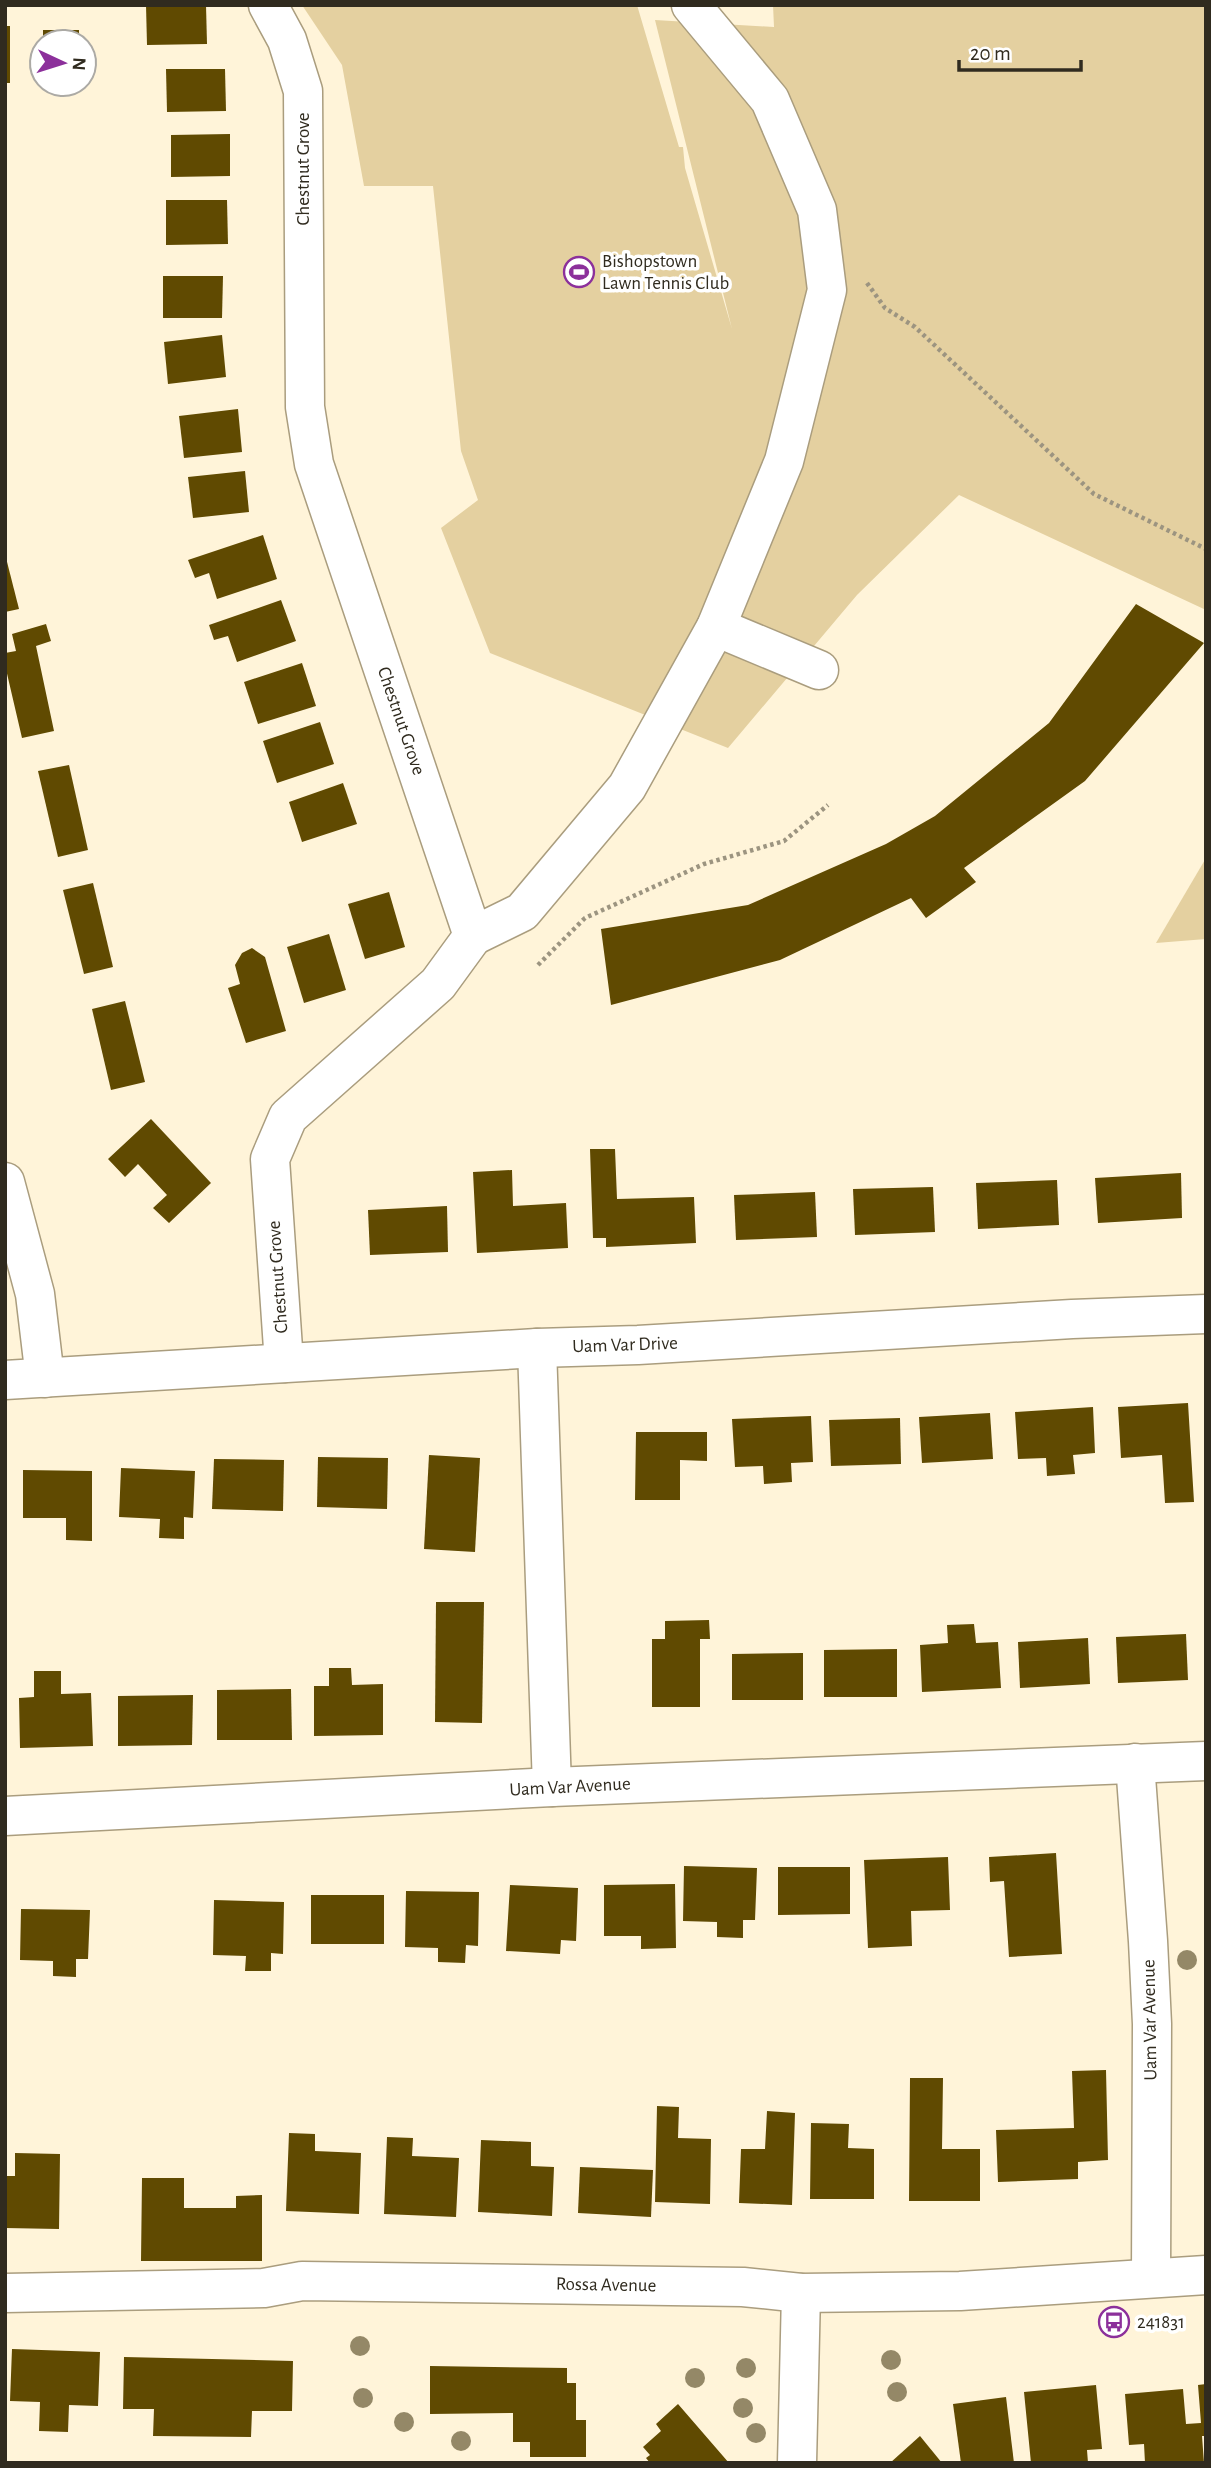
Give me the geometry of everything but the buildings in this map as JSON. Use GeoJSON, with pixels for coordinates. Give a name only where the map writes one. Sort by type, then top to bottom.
{"type":"FeatureCollection","features":[{"type":"Feature","properties":{"kind":"street","name":"Chestnut Grove"},"geometry":{"type":"LineString","coordinates":[[268,5],[287,40],[303,91],[304,407],[314,464],[473,936],[438,984],[288,1117],[270,1159],[284,1363]]}},
{"type":"Feature","properties":{"kind":"street"},"geometry":{"type":"LineString","coordinates":[[473,936],[522,912],[627,787],[716,627],[784,461],[827,290],[817,210],[769,100],[691,5]]}},
{"type":"Feature","properties":{"kind":"street"},"geometry":{"type":"LineString","coordinates":[[716,627],[819,670]]}},
{"type":"Feature","properties":{"kind":"street"},"geometry":{"type":"LineString","coordinates":[[5,1182],[35,1294],[45,1378]]}},
{"type":"Feature","properties":{"kind":"street","name":"Uam Var Drive"},"geometry":{"type":"LineString","coordinates":[[5,1380],[537,1348],[638,1345],[1072,1319],[1206,1314]]}},
{"type":"Feature","properties":{"kind":"street"},"geometry":{"type":"LineString","coordinates":[[537,1348],[552,1787]]}},
{"type":"Feature","properties":{"kind":"street","name":"Uam Var Avenue"},"geometry":{"type":"LineString","coordinates":[[5,1816],[552,1787],[1206,1761]]}},
{"type":"Feature","properties":{"kind":"street","name":"Uam Var Avenue"},"geometry":{"type":"LineString","coordinates":[[1135,1763],[1152,2011],[1151,2278]]}},
{"type":"Feature","properties":{"kind":"street","name":"Rossa Avenue"},"geometry":{"type":"LineString","coordinates":[[5,2293],[264,2288],[302,2281],[743,2287],[801,2293],[960,2291],[1206,2275]]}},
{"type":"Feature","properties":{"kind":"street"},"geometry":{"type":"LineString","coordinates":[[797,2463],[801,2293]]}},
{"type":"Feature","properties":{"kind":"path"},"geometry":{"type":"LineString","coordinates":[[862,275],[885,308],[915,327],[1094,494],[1206,549]]}},
{"type":"Feature","properties":{"kind":"path"},"geometry":{"type":"LineString","coordinates":[[538,965],[585,918],[705,864],[784,841],[828,805]]}},
{"type":"Feature","properties":{"kind":"shaded area"},"geometry":{"type":"Polygon","coordinates":[[[302,5],[637,5],[679,147],[683,147],[685,168],[732,329],[655,20],[774,27],[773,5],[1206,5],[1206,610],[959,495],[857,595],[728,748],[490,653],[441,528],[478,500],[461,451],[433,186],[364,186],[342,65],[302,5]]]}},
{"type":"Feature","properties":{"kind":"shaded area"},"geometry":{"type":"Polygon","coordinates":[[[1206,858],[1206,939],[1156,943],[1206,858]]]}},
{"type":"Feature","properties":{"kind":"place","name":"Bishopstown Lawn Tennis Club"},"geometry":{"type":"Point","coordinates":[579,272]}},
{"type":"Feature","properties":{"kind":"place","name":"241831"},"geometry":{"type":"Point","coordinates":[1114,2322]}}]}
